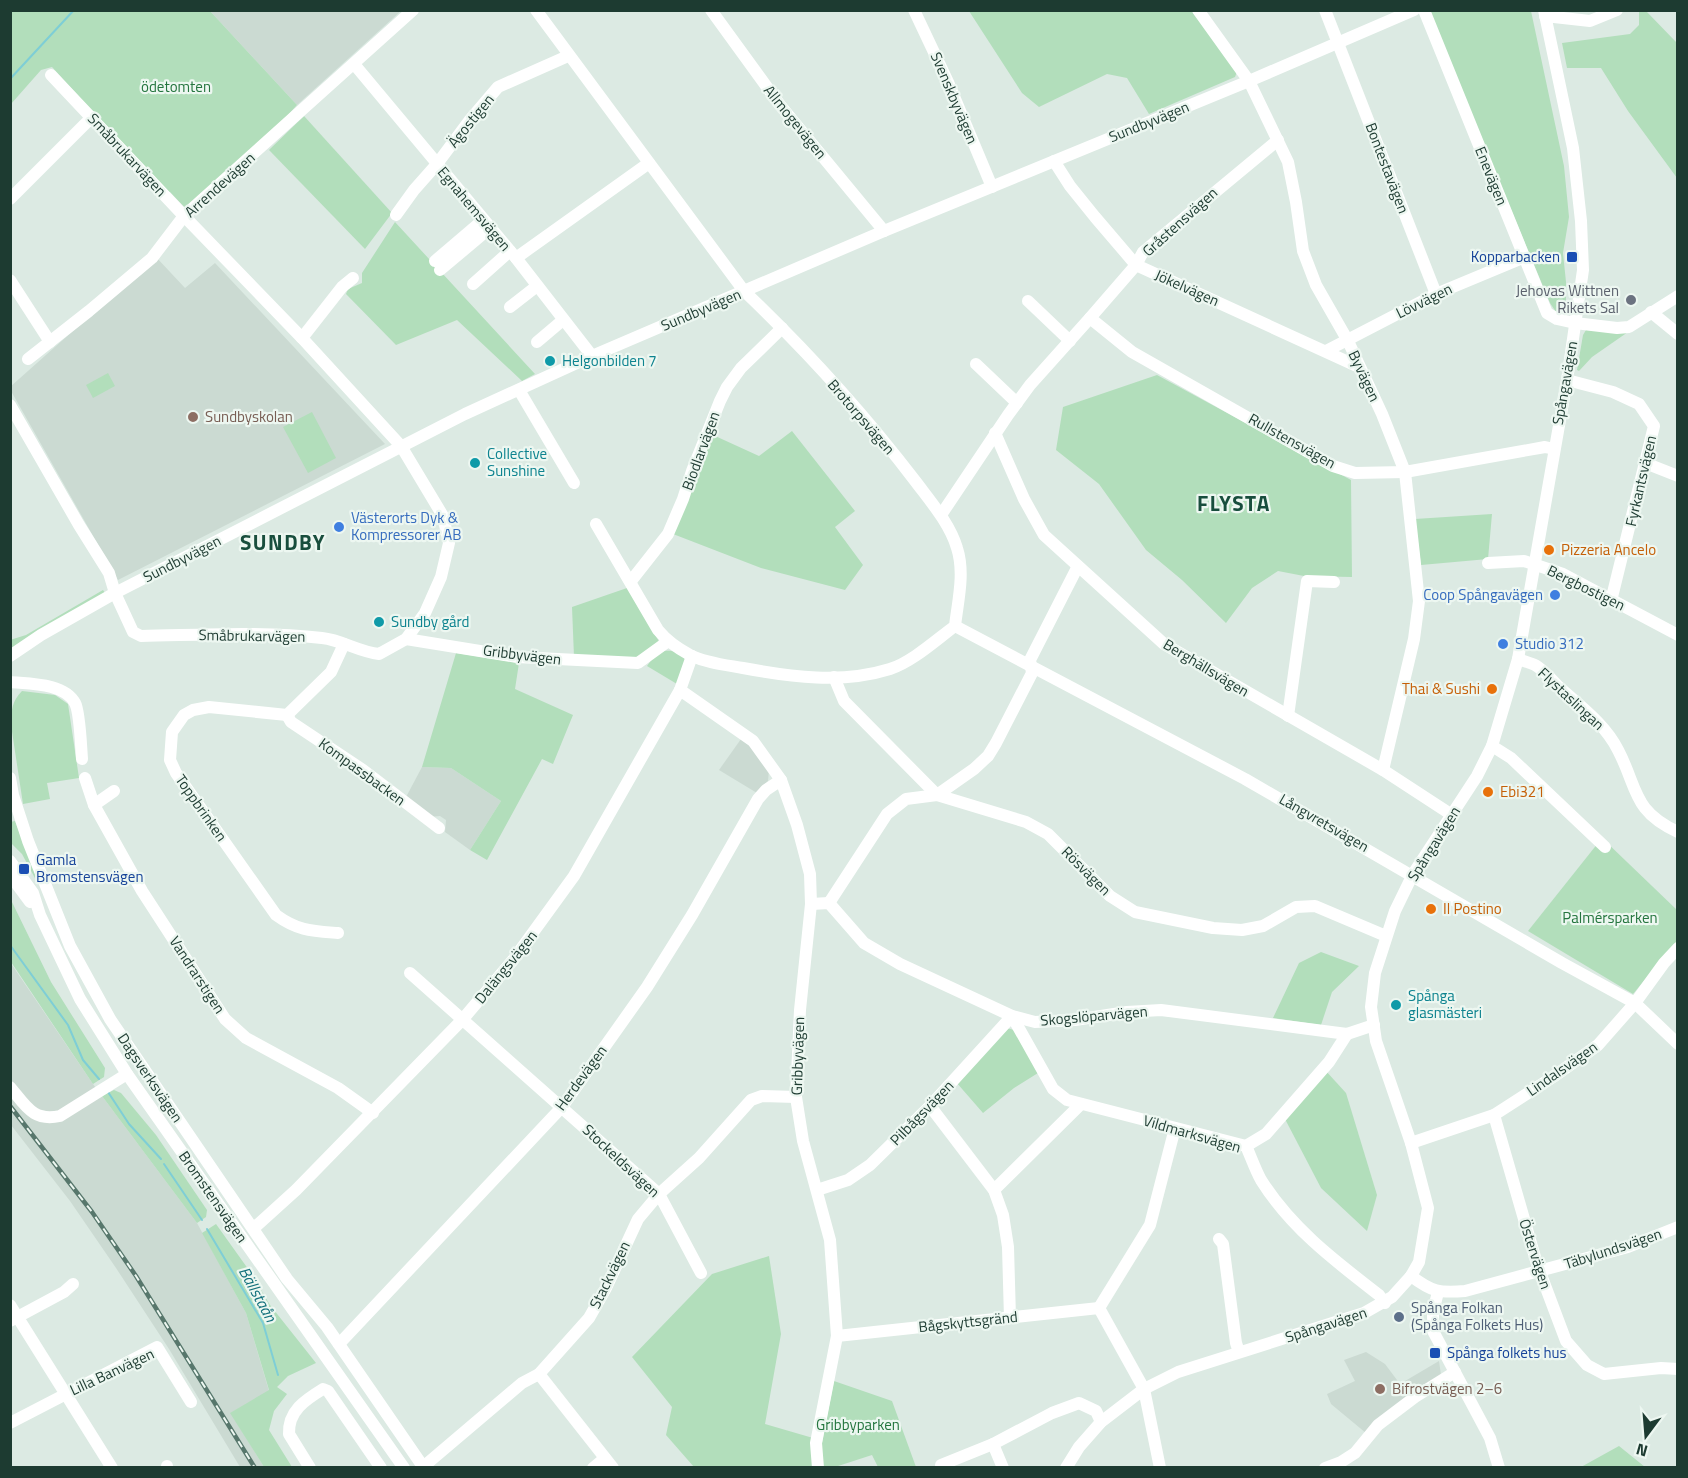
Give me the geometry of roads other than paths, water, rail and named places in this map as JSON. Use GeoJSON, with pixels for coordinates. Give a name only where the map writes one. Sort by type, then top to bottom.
{"type":"FeatureCollection","features":[{"type":"Feature","properties":{"kind":"street","name":"Arrendevägen"},"geometry":{"type":"LineString","coordinates":[[28,359],[152,258],[184,216],[413,10]]}},
{"type":"Feature","properties":{"kind":"street","name":"Brotorpsvägen"},"geometry":{"type":"LineString","coordinates":[[536,10],[744,291],[782,328],[883,439],[941,515],[957,547],[960,566],[961,583],[955,626]]}},
{"type":"Feature","properties":{"kind":"street","name":"Allmogevägen"},"geometry":{"type":"LineString","coordinates":[[711,10],[780,105],[884,231]]}},
{"type":"Feature","properties":{"kind":"street","name":"Svenskbyvägen"},"geometry":{"type":"LineString","coordinates":[[914,10],[948,82],[992,187]]}},
{"type":"Feature","properties":{"kind":"street","name":"Byvägen"},"geometry":{"type":"LineString","coordinates":[[1198,10],[1249,81],[1288,162],[1303,251],[1316,285],[1348,341],[1383,414],[1406,472],[1419,600],[1414,639],[1383,770]]}},
{"type":"Feature","properties":{"kind":"street","name":"Bontestavägen"},"geometry":{"type":"LineString","coordinates":[[1325,10],[1436,294]]}},
{"type":"Feature","properties":{"kind":"street","name":"Sundbyvägen"},"geometry":{"type":"LineString","coordinates":[[10,656],[41,635],[115,593],[465,414],[884,231],[1249,81],[1414,10]]}},
{"type":"Feature","properties":{"kind":"street","name":"Enevägen"},"geometry":{"type":"LineString","coordinates":[[1424,10],[1547,313],[1557,319],[1575,323]]}},
{"type":"Feature","properties":{"kind":"street"},"geometry":{"type":"LineString","coordinates":[[1544,13],[1590,21],[1617,10]]}},
{"type":"Feature","properties":{"kind":"street","name":"Spångavägen"},"geometry":{"type":"LineString","coordinates":[[1066,1467],[1079,1447],[1101,1422],[1144,1389],[1178,1372],[1364,1313],[1385,1303],[1411,1276],[1419,1262],[1428,1208],[1411,1143],[1376,1041],[1371,1007],[1375,973],[1386,936],[1413,874],[1477,776],[1492,746],[1518,659],[1567,380],[1583,270],[1581,220],[1573,148],[1544,13]]}},
{"type":"Feature","properties":{"kind":"street","name":"Ägostigen"},"geometry":{"type":"LineString","coordinates":[[396,215],[498,87],[568,56]]}},
{"type":"Feature","properties":{"kind":"street","name":"Egnahemsvägen"},"geometry":{"type":"LineString","coordinates":[[354,64],[513,255],[592,357]]}},
{"type":"Feature","properties":{"kind":"street","name":"Småbrukarvägen"},"geometry":{"type":"LineString","coordinates":[[51,75],[302,338],[401,446],[443,516],[449,543],[441,577],[425,613],[406,639],[379,654],[357,650],[324,638],[276,634],[141,636],[133,632],[115,593]]}},
{"type":"Feature","properties":{"kind":"street"},"geometry":{"type":"LineString","coordinates":[[10,199],[92,117]]}},
{"type":"Feature","properties":{"kind":"street","name":"Gråstensvägen"},"geometry":{"type":"LineString","coordinates":[[941,515],[1017,403],[1136,265],[1143,252],[1278,140]]}},
{"type":"Feature","properties":{"kind":"street","name":"Jökelvägen"},"geometry":{"type":"LineString","coordinates":[[1054,161],[1095,217],[1136,265],[1359,367]]}},
{"type":"Feature","properties":{"kind":"street"},"geometry":{"type":"LineString","coordinates":[[472,284],[649,163]]}},
{"type":"Feature","properties":{"kind":"street"},"geometry":{"type":"LineString","coordinates":[[437,266],[487,224]]}},
{"type":"Feature","properties":{"kind":"street","name":"Lövvägen"},"geometry":{"type":"LineString","coordinates":[[1326,351],[1436,294],[1525,257]]}},
{"type":"Feature","properties":{"kind":"street"},"geometry":{"type":"LineString","coordinates":[[302,338],[342,287],[353,278]]}},
{"type":"Feature","properties":{"kind":"street"},"geometry":{"type":"LineString","coordinates":[[10,279],[50,342]]}},
{"type":"Feature","properties":{"kind":"street"},"geometry":{"type":"LineString","coordinates":[[510,307],[537,286]]}},
{"type":"Feature","properties":{"kind":"street"},"geometry":{"type":"LineString","coordinates":[[1575,323],[1617,328],[1629,327],[1677,296]]}},
{"type":"Feature","properties":{"kind":"street"},"geometry":{"type":"LineString","coordinates":[[1028,301],[1070,341]]}},
{"type":"Feature","properties":{"kind":"street"},"geometry":{"type":"LineString","coordinates":[[1651,312],[1677,334]]}},
{"type":"Feature","properties":{"kind":"street","name":"Rullstensvägen"},"geometry":{"type":"LineString","coordinates":[[1090,318],[1132,352],[1333,466],[1355,473],[1406,472],[1545,447],[1554,449]]}},
{"type":"Feature","properties":{"kind":"street"},"geometry":{"type":"LineString","coordinates":[[537,342],[563,320]]}},
{"type":"Feature","properties":{"kind":"street","name":"Biodlarvägen"},"geometry":{"type":"LineString","coordinates":[[631,581],[668,534],[727,387],[741,368],[782,328]]}},
{"type":"Feature","properties":{"kind":"street"},"geometry":{"type":"LineString","coordinates":[[976,364],[1017,403]]}},
{"type":"Feature","properties":{"kind":"street","name":"Fyrkantsvägen"},"geometry":{"type":"LineString","coordinates":[[1567,380],[1613,392],[1639,404],[1654,426],[1611,601]]}},
{"type":"Feature","properties":{"kind":"street"},"geometry":{"type":"LineString","coordinates":[[519,390],[574,483]]}},
{"type":"Feature","properties":{"kind":"street"},"geometry":{"type":"LineString","coordinates":[[10,405],[109,573],[115,593]]}},
{"type":"Feature","properties":{"kind":"street","name":"Berghällsvägen"},"geometry":{"type":"LineString","coordinates":[[995,434],[1024,499],[1044,535],[1164,644],[1383,770],[1452,815]]}},
{"type":"Feature","properties":{"kind":"street"},"geometry":{"type":"LineString","coordinates":[[1646,463],[1677,476]]}},
{"type":"Feature","properties":{"kind":"street"},"geometry":{"type":"LineString","coordinates":[[596,524],[658,630],[668,642],[692,656],[716,663],[795,678],[858,677],[892,669],[924,650],[955,626]]}},
{"type":"Feature","properties":{"kind":"street","name":"Bergbostigen"},"geometry":{"type":"LineString","coordinates":[[1488,562],[1524,561],[1563,574],[1677,635]]}},
{"type":"Feature","properties":{"kind":"street"},"geometry":{"type":"LineString","coordinates":[[811,904],[829,903],[887,814],[906,799],[937,795],[974,769],[988,756],[1032,673],[1030,660],[1078,566]]}},
{"type":"Feature","properties":{"kind":"street"},"geometry":{"type":"LineString","coordinates":[[1288,716],[1307,581],[1334,582]]}},
{"type":"Feature","properties":{"kind":"street","name":"Långvretsvägen"},"geometry":{"type":"LineString","coordinates":[[955,626],[1245,778],[1413,874],[1562,963],[1635,1003],[1677,1044]]}},
{"type":"Feature","properties":{"kind":"street","name":"Gribbyvägen"},"geometry":{"type":"LineString","coordinates":[[406,639],[517,657],[638,663],[668,642]]}},
{"type":"Feature","properties":{"kind":"street"},"geometry":{"type":"LineString","coordinates":[[287,715],[331,672],[344,644]]}},
{"type":"Feature","properties":{"kind":"street","name":"Dalängsvägen"},"geometry":{"type":"LineString","coordinates":[[254,1228],[296,1190],[464,1019],[560,897],[680,690],[692,656]]}},
{"type":"Feature","properties":{"kind":"street","name":"Flystaslingan"},"geometry":{"type":"LineString","coordinates":[[1518,659],[1537,666],[1611,737],[1620,752],[1641,804],[1654,818],[1677,832]]}},
{"type":"Feature","properties":{"kind":"street","name":"Rösvägen"},"geometry":{"type":"LineString","coordinates":[[834,677],[844,701],[937,795],[1026,822],[1048,834],[1110,896],[1135,912],[1213,928],[1242,930],[1263,926],[1296,907],[1315,906],[1386,936]]}},
{"type":"Feature","properties":{"kind":"street"},"geometry":{"type":"LineString","coordinates":[[10,682],[46,686],[69,696],[76,704],[82,759]]}},
{"type":"Feature","properties":{"kind":"street","name":"Gribbyvägen"},"geometry":{"type":"LineString","coordinates":[[680,690],[753,741],[781,780],[797,825],[810,874],[811,904],[800,1010],[796,1096],[803,1141],[830,1240],[837,1336],[816,1443],[818,1467]]}},
{"type":"Feature","properties":{"kind":"street","name":"Toppbrinken"},"geometry":{"type":"LineString","coordinates":[[287,715],[202,707],[193,710],[184,716],[172,732],[170,760],[176,773],[276,915],[291,926],[338,933]]}},
{"type":"Feature","properties":{"kind":"street","name":"Kompassbacken"},"geometry":{"type":"LineString","coordinates":[[287,715],[291,722],[363,770],[439,828]]}},
{"type":"Feature","properties":{"kind":"street"},"geometry":{"type":"LineString","coordinates":[[1492,746],[1511,758],[1605,847]]}},
{"type":"Feature","properties":{"kind":"street","name":"Dagsverksvägen"},"geometry":{"type":"LineString","coordinates":[[10,778],[28,841],[70,946],[110,1019],[287,1279],[311,1306],[339,1344],[424,1467]]}},
{"type":"Feature","properties":{"kind":"street","name":"Vandrarstigen"},"geometry":{"type":"LineString","coordinates":[[85,778],[94,805],[142,891],[225,1019],[246,1038],[338,1089],[373,1113]]}},
{"type":"Feature","properties":{"kind":"street","name":"Herdevägen"},"geometry":{"type":"LineString","coordinates":[[339,1344],[562,1107],[646,987],[692,915],[758,799],[766,790],[781,780]]}},
{"type":"Feature","properties":{"kind":"street"},"geometry":{"type":"LineString","coordinates":[[94,805],[114,791]]}},
{"type":"Feature","properties":{"kind":"street","name":"Bromstensvägen"},"geometry":{"type":"LineString","coordinates":[[10,861],[33,892],[40,915],[80,999],[127,1074],[404,1467]]}},
{"type":"Feature","properties":{"kind":"street","name":"Bromstensvägen"},"geometry":{"type":"LineString","coordinates":[[10,875],[40,915]]}},
{"type":"Feature","properties":{"kind":"street","name":"Skogslöparvägen"},"geometry":{"type":"LineString","coordinates":[[829,903],[864,943],[900,964],[1012,1016],[1035,1022],[1075,1020],[1127,1012],[1161,1010],[1347,1034],[1374,1025]]}},
{"type":"Feature","properties":{"kind":"street","name":"Lindalsvägen"},"geometry":{"type":"LineString","coordinates":[[1411,1143],[1494,1115],[1554,1077],[1598,1045],[1635,1003],[1677,948]]}},
{"type":"Feature","properties":{"kind":"street","name":"Stockeldsvägen"},"geometry":{"type":"LineString","coordinates":[[410,973],[659,1194],[701,1273]]}},
{"type":"Feature","properties":{"kind":"street","name":"Vildmarksvägen"},"geometry":{"type":"LineString","coordinates":[[1012,1016],[1053,1089],[1067,1100],[1246,1146],[1260,1178],[1280,1207],[1306,1236],[1379,1295],[1385,1303]]}},
{"type":"Feature","properties":{"kind":"street","name":"Pilbågsvägen"},"geometry":{"type":"LineString","coordinates":[[817,1190],[848,1180],[870,1165],[930,1106],[1012,1016]]}},
{"type":"Feature","properties":{"kind":"street"},"geometry":{"type":"LineString","coordinates":[[1246,1146],[1266,1134],[1329,1062],[1347,1034]]}},
{"type":"Feature","properties":{"kind":"street"},"geometry":{"type":"LineString","coordinates":[[10,1087],[34,1115],[47,1119],[60,1116],[127,1074]]}},
{"type":"Feature","properties":{"kind":"street","name":"Stackvägen"},"geometry":{"type":"LineString","coordinates":[[424,1467],[522,1383],[539,1374],[589,1318],[606,1288],[638,1219],[659,1194],[699,1158],[751,1100],[762,1096],[796,1096]]}},
{"type":"Feature","properties":{"kind":"street"},"geometry":{"type":"LineString","coordinates":[[994,1190],[1081,1104]]}},
{"type":"Feature","properties":{"kind":"street"},"geometry":{"type":"LineString","coordinates":[[930,1106],[994,1190],[1003,1215],[1008,1247],[1010,1318]]}},
{"type":"Feature","properties":{"kind":"street","name":"Östervägen"},"geometry":{"type":"LineString","coordinates":[[1494,1115],[1540,1272],[1566,1341],[1587,1365],[1604,1374],[1661,1368],[1677,1369]]}},
{"type":"Feature","properties":{"kind":"street"},"geometry":{"type":"LineString","coordinates":[[1160,1467],[1144,1389],[1099,1308],[1150,1225],[1175,1128]]}},
{"type":"Feature","properties":{"kind":"street","name":"Täbylundsvägen"},"geometry":{"type":"LineString","coordinates":[[1438,1292],[1465,1292],[1540,1272],[1628,1247],[1677,1227]]}},
{"type":"Feature","properties":{"kind":"street"},"geometry":{"type":"LineString","coordinates":[[1220,1239],[1223,1244],[1239,1352]]}},
{"type":"Feature","properties":{"kind":"street"},"geometry":{"type":"LineString","coordinates":[[1411,1276],[1438,1292],[1433,1312],[1433,1331],[1490,1438],[1499,1467]]}},
{"type":"Feature","properties":{"kind":"street"},"geometry":{"type":"LineString","coordinates":[[14,1319],[64,1292],[73,1284]]}},
{"type":"Feature","properties":{"kind":"street"},"geometry":{"type":"LineString","coordinates":[[10,1305],[14,1319],[66,1392],[112,1467]]}},
{"type":"Feature","properties":{"kind":"street","name":"Bågskyttsgränd"},"geometry":{"type":"LineString","coordinates":[[837,1336],[1099,1308]]}},
{"type":"Feature","properties":{"kind":"street","name":"Lilla Banvägen"},"geometry":{"type":"LineString","coordinates":[[10,1423],[66,1392],[157,1347],[191,1402]]}},
{"type":"Feature","properties":{"kind":"street"},"geometry":{"type":"LineString","coordinates":[[1325,1467],[1341,1462],[1355,1453],[1378,1425],[1415,1397],[1455,1372]]}},
{"type":"Feature","properties":{"kind":"street"},"geometry":{"type":"LineString","coordinates":[[539,1374],[609,1463],[593,1467]]}},
{"type":"Feature","properties":{"kind":"street"},"geometry":{"type":"LineString","coordinates":[[310,1467],[289,1434],[289,1427],[291,1416],[296,1409],[323,1389],[328,1391],[381,1467]]}},
{"type":"Feature","properties":{"kind":"street"},"geometry":{"type":"LineString","coordinates":[[941,1465],[993,1444],[1052,1413],[1079,1403],[1096,1411],[1101,1422]]}},
{"type":"Feature","properties":{"kind":"street"},"geometry":{"type":"LineString","coordinates":[[993,1444],[1003,1467]]}},
{"type":"Feature","properties":{"kind":"waterway"},"geometry":{"type":"LineString","coordinates":[[10,79],[74,10]]}},
{"type":"Feature","properties":{"kind":"waterway","name":"Bällstaån"},"geometry":{"type":"LineString","coordinates":[[10,945],[68,1025],[83,1060],[99,1079]]}},
{"type":"Feature","properties":{"kind":"waterway","name":"Bällstaån"},"geometry":{"type":"LineString","coordinates":[[108,1092],[129,1124],[161,1159]]}},
{"type":"Feature","properties":{"kind":"waterway","name":"Bällstaån"},"geometry":{"type":"LineString","coordinates":[[164,1164],[202,1220]]}},
{"type":"Feature","properties":{"kind":"waterway","name":"Bällstaån"},"geometry":{"type":"LineString","coordinates":[[207,1229],[263,1323],[278,1375]]}},
{"type":"Feature","properties":{"kind":"railway"},"geometry":{"type":"LineString","coordinates":[[10,1106],[92,1212],[136,1276],[255,1468]]}},
{"type":"Feature","properties":{"kind":"place","name":"Kopparbacken"},"geometry":{"type":"Point","coordinates":[1572,257]}},
{"type":"Feature","properties":{"kind":"place","name":"Jehovas Wittnen Rikets Sal"},"geometry":{"type":"Point","coordinates":[1631,300]}},
{"type":"Feature","properties":{"kind":"place","name":"Helgonbilden 7"},"geometry":{"type":"Point","coordinates":[550,361]}},
{"type":"Feature","properties":{"kind":"place","name":"Sundbyskolan"},"geometry":{"type":"Point","coordinates":[193,417]}},
{"type":"Feature","properties":{"kind":"place","name":"Collective Sunshine"},"geometry":{"type":"Point","coordinates":[475,463]}},
{"type":"Feature","properties":{"kind":"place","name":"Västerorts Dyk & Kompressorer AB"},"geometry":{"type":"Point","coordinates":[339,527]}},
{"type":"Feature","properties":{"kind":"place","name":"Pizzeria Ancelo"},"geometry":{"type":"Point","coordinates":[1549,550]}},
{"type":"Feature","properties":{"kind":"place","name":"Coop Spångavägen"},"geometry":{"type":"Point","coordinates":[1555,595]}},
{"type":"Feature","properties":{"kind":"place","name":"Sundby gård"},"geometry":{"type":"Point","coordinates":[379,622]}},
{"type":"Feature","properties":{"kind":"place","name":"Studio 312"},"geometry":{"type":"Point","coordinates":[1503,644]}},
{"type":"Feature","properties":{"kind":"place","name":"Thai & Sushi"},"geometry":{"type":"Point","coordinates":[1492,689]}},
{"type":"Feature","properties":{"kind":"place","name":"Ebi321"},"geometry":{"type":"Point","coordinates":[1488,792]}},
{"type":"Feature","properties":{"kind":"place","name":"Gamla Bromstensvägen"},"geometry":{"type":"Point","coordinates":[24,869]}},
{"type":"Feature","properties":{"kind":"place","name":"Il Postino"},"geometry":{"type":"Point","coordinates":[1431,909]}},
{"type":"Feature","properties":{"kind":"place","name":"Spånga glasmästeri"},"geometry":{"type":"Point","coordinates":[1396,1005]}},
{"type":"Feature","properties":{"kind":"place","name":"Spånga Folkan (Spånga Folkets Hus)"},"geometry":{"type":"Point","coordinates":[1399,1317]}},
{"type":"Feature","properties":{"kind":"place","name":"Spånga folkets hus"},"geometry":{"type":"Point","coordinates":[1435,1353]}},
{"type":"Feature","properties":{"kind":"place","name":"Bifrostvägen 2–6"},"geometry":{"type":"Point","coordinates":[1380,1389]}},
{"type":"Feature","properties":{"kind":"district","name":"FLYSTA"},"geometry":{"type":"Point","coordinates":[1234,504]}},
{"type":"Feature","properties":{"kind":"district","name":"SUNDBY"},"geometry":{"type":"Point","coordinates":[283,543]}},
{"type":"Feature","properties":{"kind":"park label","name":"ödetomten"},"geometry":{"type":"Point","coordinates":[176,87]}},
{"type":"Feature","properties":{"kind":"park label","name":"Palmérsparken"},"geometry":{"type":"Point","coordinates":[1610,918]}},
{"type":"Feature","properties":{"kind":"park label","name":"Gribbyparken"},"geometry":{"type":"Point","coordinates":[858,1425]}}]}
